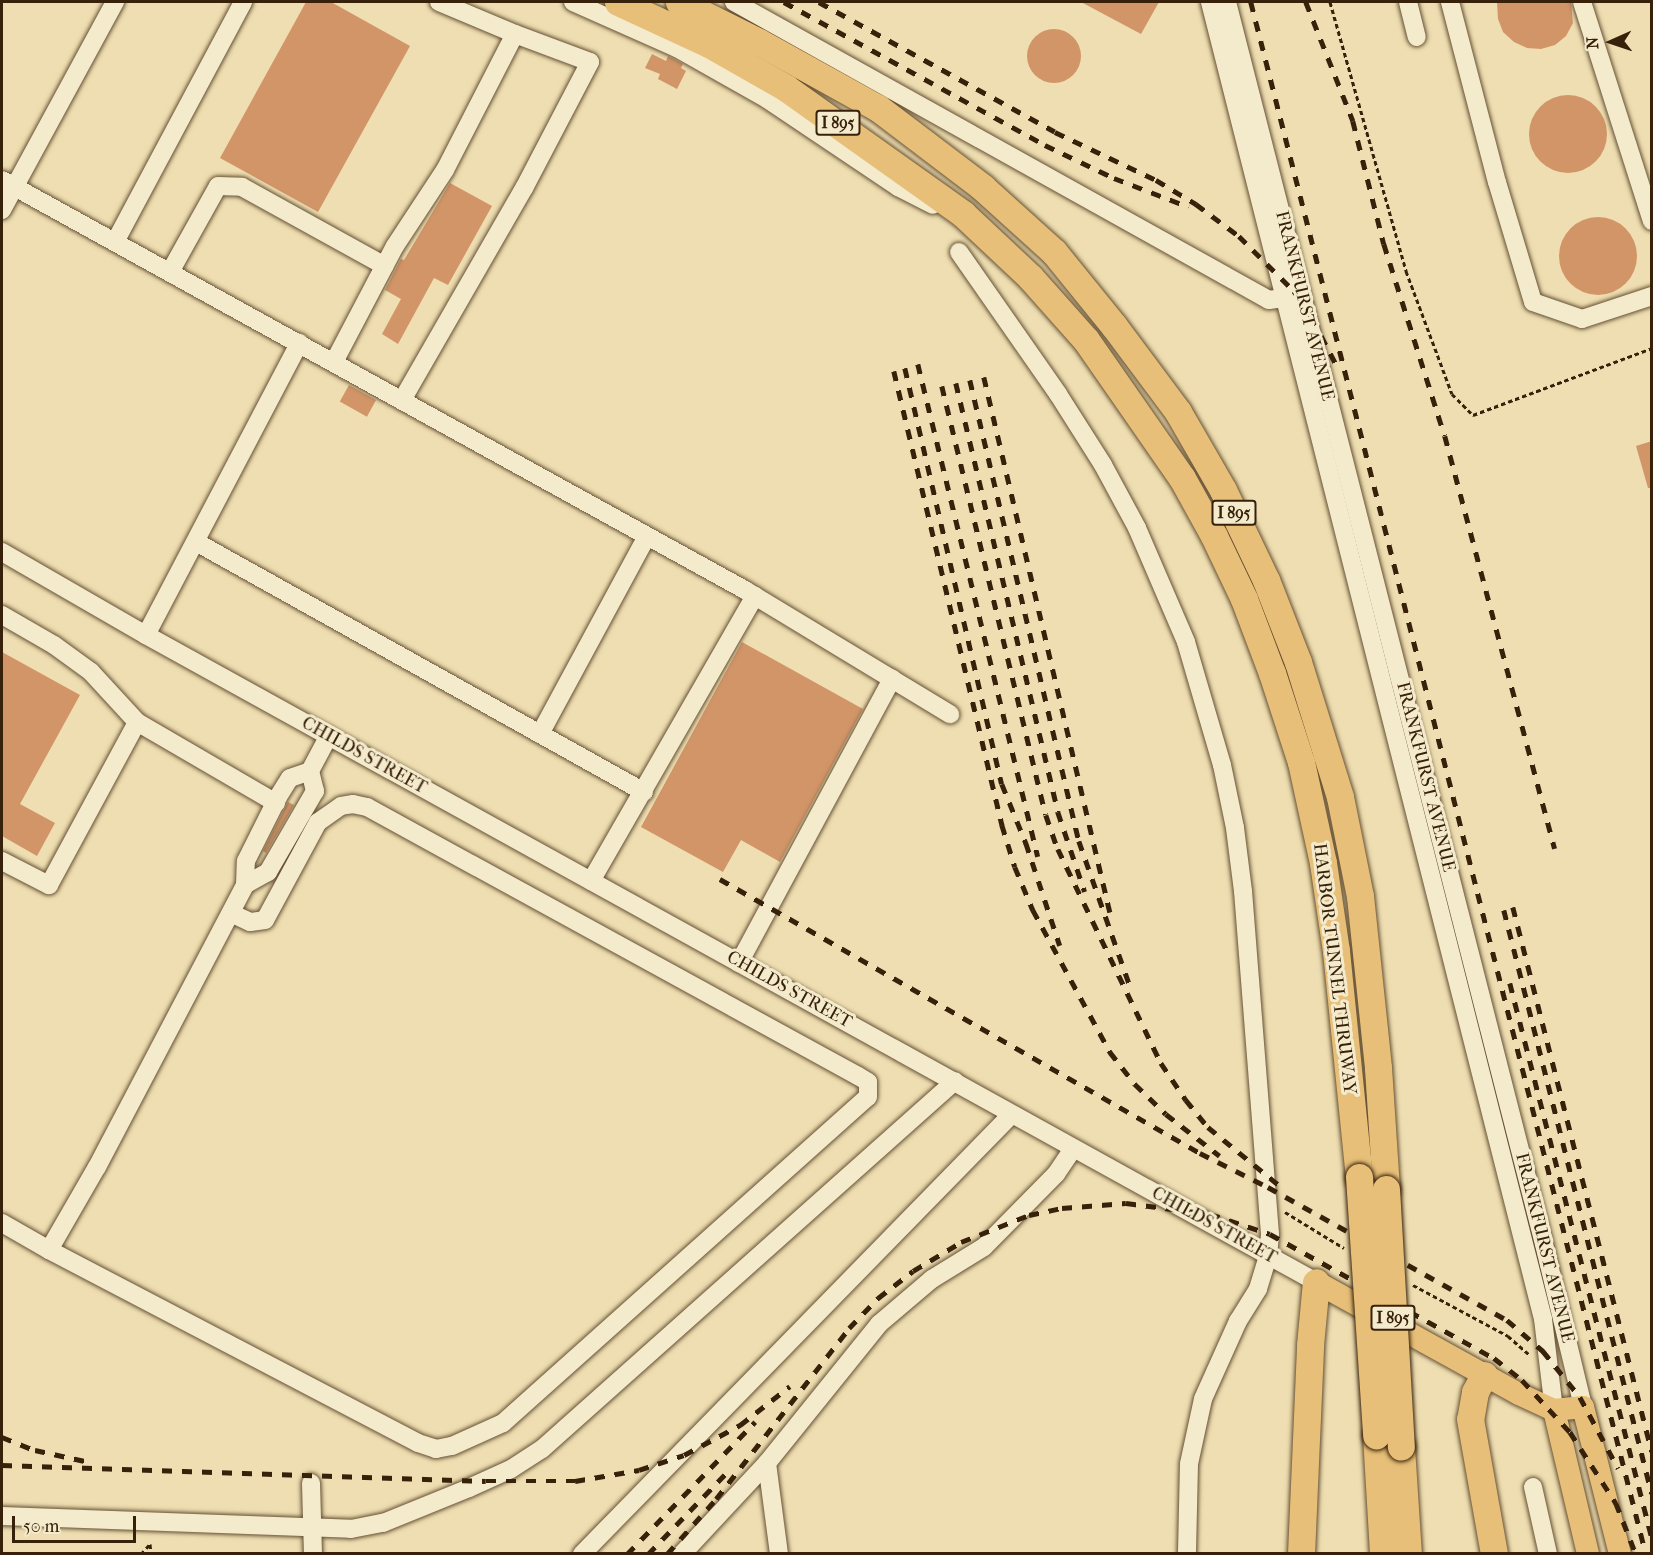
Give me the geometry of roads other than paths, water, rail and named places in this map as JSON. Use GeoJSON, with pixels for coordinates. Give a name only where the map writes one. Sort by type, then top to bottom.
{"type":"FeatureCollection","features":[{"type":"Feature","properties":{"kind":"highway","name":"HARBOR TUNNEL THRUWAY"},"geometry":{"type":"LineString","coordinates":[[618,2],[739,45],[843,87],[905,127],[982,187],[1039,238],[1107,316],[1178,412],[1223,490],[1266,580],[1294,652],[1341,796],[1361,908],[1378,1068],[1408,1554]]}},
{"type":"Feature","properties":{"kind":"highway","name":"HARBOR TUNNEL THRUWAY"},"geometry":{"type":"LineString","coordinates":[[679,2],[739,45],[786,88],[939,195],[1030,276],[1086,340],[1182,478],[1214,536],[1244,599],[1272,673],[1301,762],[1323,863],[1338,972],[1359,1177],[1383,1554]]}},
{"type":"Feature","properties":{"kind":"highway"},"geometry":{"type":"LineString","coordinates":[[1301,1554],[1310,1345],[1316,1282]]}},
{"type":"Feature","properties":{"kind":"highway"},"geometry":{"type":"LineString","coordinates":[[1484,1375],[1475,1392],[1470,1419],[1494,1554]]}},
{"type":"Feature","properties":{"kind":"main road","name":"CHILDS STREET"},"geometry":{"type":"LineString","coordinates":[[1316,1282],[1484,1375],[1554,1410]]}},
{"type":"Feature","properties":{"kind":"main road"},"geometry":{"type":"LineString","coordinates":[[1554,1410],[1583,1407]]}},
{"type":"Feature","properties":{"kind":"main road","name":"FRANKFURST AVENUE"},"geometry":{"type":"LineString","coordinates":[[1583,1407],[1620,1554]]}},
{"type":"Feature","properties":{"kind":"main road","name":"FRANKFURST AVENUE"},"geometry":{"type":"LineString","coordinates":[[1554,1410],[1588,1554]]}},
{"type":"Feature","properties":{"kind":"street"},"geometry":{"type":"LineString","coordinates":[[2,210],[8,183],[115,2]]}},
{"type":"Feature","properties":{"kind":"street"},"geometry":{"type":"LineString","coordinates":[[116,242],[243,2]]}},
{"type":"Feature","properties":{"kind":"street"},"geometry":{"type":"LineString","coordinates":[[402,400],[524,188],[590,62],[439,2]]}},
{"type":"Feature","properties":{"kind":"street"},"geometry":{"type":"LineString","coordinates":[[573,2],[677,48],[739,45],[1269,300],[1294,296]]}},
{"type":"Feature","properties":{"kind":"street"},"geometry":{"type":"LineString","coordinates":[[734,2],[739,45]]}},
{"type":"Feature","properties":{"kind":"street","name":"FRANKFURST AVENUE"},"geometry":{"type":"LineString","coordinates":[[1210,2],[1294,296],[1545,1244],[1583,1407]]}},
{"type":"Feature","properties":{"kind":"street","name":"FRANKFURST AVENUE"},"geometry":{"type":"LineString","coordinates":[[1227,2],[1294,296],[1544,1319],[1554,1410]]}},
{"type":"Feature","properties":{"kind":"street"},"geometry":{"type":"LineString","coordinates":[[1408,2],[1417,37]]}},
{"type":"Feature","properties":{"kind":"street"},"geometry":{"type":"LineString","coordinates":[[1450,2],[1497,182],[1533,302],[1582,319],[1652,296]]}},
{"type":"Feature","properties":{"kind":"street"},"geometry":{"type":"LineString","coordinates":[[1582,2],[1652,221]]}},
{"type":"Feature","properties":{"kind":"street"},"geometry":{"type":"LineString","coordinates":[[334,362],[385,266],[446,170],[515,34]]}},
{"type":"Feature","properties":{"kind":"street"},"geometry":{"type":"LineString","coordinates":[[8,183],[755,596],[950,714]]}},
{"type":"Feature","properties":{"kind":"street"},"geometry":{"type":"LineString","coordinates":[[170,272],[218,186],[242,187],[385,266]]}},
{"type":"Feature","properties":{"kind":"street"},"geometry":{"type":"LineString","coordinates":[[959,252],[1058,394],[1103,465],[1163,584],[1186,642],[1203,696],[1222,765],[1235,828],[1243,891],[1270,1234],[1268,1256],[1258,1289],[1238,1321],[1203,1399],[1189,1464],[1187,1554]]}},
{"type":"Feature","properties":{"kind":"street"},"geometry":{"type":"LineString","coordinates":[[146,635],[299,342]]}},
{"type":"Feature","properties":{"kind":"street"},"geometry":{"type":"LineString","coordinates":[[540,734],[647,536]]}},
{"type":"Feature","properties":{"kind":"street"},"geometry":{"type":"LineString","coordinates":[[196,542],[644,792]]}},
{"type":"Feature","properties":{"kind":"street","name":"CHILDS STREET"},"geometry":{"type":"LineString","coordinates":[[2,552],[146,635],[1316,1282]]}},
{"type":"Feature","properties":{"kind":"street"},"geometry":{"type":"LineString","coordinates":[[591,880],[644,792],[755,596]]}},
{"type":"Feature","properties":{"kind":"street"},"geometry":{"type":"LineString","coordinates":[[2,615],[54,645],[91,672],[137,722],[276,803]]}},
{"type":"Feature","properties":{"kind":"street"},"geometry":{"type":"LineString","coordinates":[[739,963],[892,679]]}},
{"type":"Feature","properties":{"kind":"street"},"geometry":{"type":"LineString","coordinates":[[2,861],[49,885],[137,722]]}},
{"type":"Feature","properties":{"kind":"street"},"geometry":{"type":"LineString","coordinates":[[49,1250],[97,1167],[231,913],[245,885],[246,861],[276,803],[290,778],[309,771],[329,736]]}},
{"type":"Feature","properties":{"kind":"street"},"geometry":{"type":"LineString","coordinates":[[245,885],[268,872],[315,791],[309,771]]}},
{"type":"Feature","properties":{"kind":"street"},"geometry":{"type":"LineString","coordinates":[[2,1223],[49,1250],[418,1443],[436,1449],[452,1446],[503,1423],[868,1097],[867,1082],[858,1076],[367,807],[353,804],[341,806],[318,822],[265,920],[250,922],[231,913]]}},
{"type":"Feature","properties":{"kind":"street"},"geometry":{"type":"LineString","coordinates":[[2,1516],[351,1529],[383,1522],[511,1469],[542,1449],[955,1081]]}},
{"type":"Feature","properties":{"kind":"street"},"geometry":{"type":"LineString","coordinates":[[582,1554],[1011,1115]]}},
{"type":"Feature","properties":{"kind":"street"},"geometry":{"type":"LineString","coordinates":[[682,1554],[767,1463],[879,1324],[932,1279],[984,1247],[1056,1174],[1073,1149]]}},
{"type":"Feature","properties":{"kind":"street"},"geometry":{"type":"LineString","coordinates":[[767,1463],[778,1554]]}},
{"type":"Feature","properties":{"kind":"street"},"geometry":{"type":"LineString","coordinates":[[312,1483],[313,1554]]}},
{"type":"Feature","properties":{"kind":"street"},"geometry":{"type":"LineString","coordinates":[[1533,1487],[1548,1554]]}},
{"type":"Feature","properties":{"kind":"railway"},"geometry":{"type":"LineString","coordinates":[[784,2],[1045,145],[1114,178],[1189,207]]}},
{"type":"Feature","properties":{"kind":"railway"},"geometry":{"type":"LineString","coordinates":[[819,2],[1055,132],[1156,180],[1196,204],[1239,236],[1294,291],[1312,318],[1337,366]]}},
{"type":"Feature","properties":{"kind":"railway"},"geometry":{"type":"LineString","coordinates":[[1251,2],[1646,1554]]}},
{"type":"Feature","properties":{"kind":"railway"},"geometry":{"type":"LineString","coordinates":[[1306,2],[1353,121],[1384,244],[1445,436],[1555,849]]}},
{"type":"Feature","properties":{"kind":"railway"},"geometry":{"type":"LineString","coordinates":[[918,364],[1038,857]]}},
{"type":"Feature","properties":{"kind":"railway"},"geometry":{"type":"LineString","coordinates":[[905,368],[1002,784],[1026,843],[1060,946]]}},
{"type":"Feature","properties":{"kind":"railway"},"geometry":{"type":"LineString","coordinates":[[894,371],[1002,825],[1015,867],[1033,910],[1110,1052],[1135,1084],[1166,1114],[1220,1156]]}},
{"type":"Feature","properties":{"kind":"railway"},"geometry":{"type":"LineString","coordinates":[[984,377],[1110,912]]}},
{"type":"Feature","properties":{"kind":"railway"},"geometry":{"type":"LineString","coordinates":[[970,380],[1079,841],[1130,986]]}},
{"type":"Feature","properties":{"kind":"railway"},"geometry":{"type":"LineString","coordinates":[[956,383],[1058,812],[1085,892]]}},
{"type":"Feature","properties":{"kind":"railway"},"geometry":{"type":"LineString","coordinates":[[942,386],[1046,815],[1058,849],[1161,1063],[1208,1127],[1280,1186]]}},
{"type":"Feature","properties":{"kind":"railway"},"geometry":{"type":"LineString","coordinates":[[720,879],[1200,1153],[1268,1187],[1507,1320],[1543,1351],[1580,1397],[1618,1468]]}},
{"type":"Feature","properties":{"kind":"railway"},"geometry":{"type":"LineString","coordinates":[[1513,907],[1652,1452]]}},
{"type":"Feature","properties":{"kind":"railway"},"geometry":{"type":"LineString","coordinates":[[1504,910],[1652,1494]]}},
{"type":"Feature","properties":{"kind":"railway"},"geometry":{"type":"LineString","coordinates":[[1510,983],[1652,1538]]}},
{"type":"Feature","properties":{"kind":"railway"},"geometry":{"type":"LineString","coordinates":[[667,1554],[716,1499],[849,1328],[878,1298],[913,1271],[961,1242],[1029,1215],[1062,1208],[1126,1203],[1210,1214],[1270,1234],[1494,1358],[1522,1380],[1570,1432],[1616,1503],[1636,1554]]}},
{"type":"Feature","properties":{"kind":"railway"},"geometry":{"type":"LineString","coordinates":[[2,1465],[486,1481],[575,1481],[639,1470],[684,1455],[740,1425],[790,1386]]}},
{"type":"Feature","properties":{"kind":"railway"},"geometry":{"type":"LineString","coordinates":[[627,1554],[755,1422]]}},
{"type":"Feature","properties":{"kind":"railway"},"geometry":{"type":"LineString","coordinates":[[2,1437],[35,1450],[85,1461]]}},
{"type":"Feature","properties":{"kind":"railway"},"geometry":{"type":"LineString","coordinates":[[648,1554],[730,1469]]}}]}
